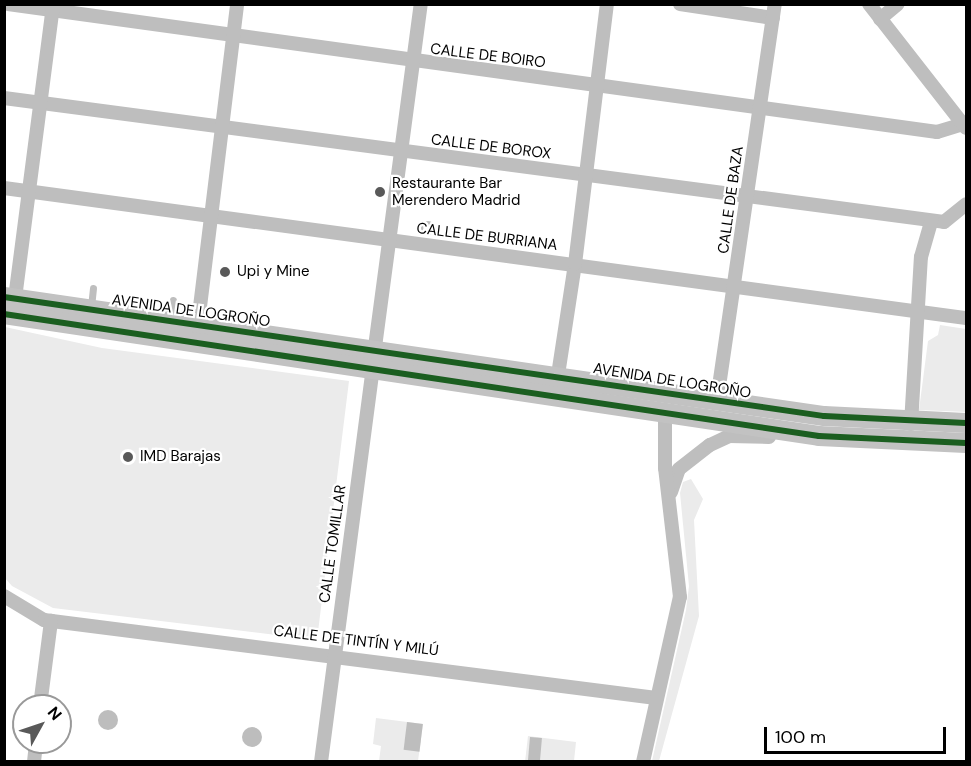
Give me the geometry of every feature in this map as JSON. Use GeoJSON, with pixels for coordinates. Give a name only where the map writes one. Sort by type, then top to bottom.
{"type":"FeatureCollection","features":[{"type":"Feature","properties":{"kind":"main road","name":"AVENIDA DE LOGROÑO"},"geometry":{"type":"LineString","coordinates":[[11,307],[374,356],[558,375],[717,400],[911,424],[966,423]]}},
{"type":"Feature","properties":{"kind":"main road","name":"AVENIDA DE LOGROÑO"},"geometry":{"type":"LineString","coordinates":[[91,319],[171,320],[198,323],[374,356],[464,380],[819,436],[966,443]]}},
{"type":"Feature","properties":{"kind":"main road"},"geometry":{"type":"LineString","coordinates":[[665,411],[671,402],[711,407],[717,400]]}},
{"type":"Feature","properties":{"kind":"street","name":"CALLE DE BOIRO"},"geometry":{"type":"LineString","coordinates":[[8,4],[52,8],[414,63],[937,132],[965,126]]}},
{"type":"Feature","properties":{"kind":"street"},"geometry":{"type":"LineString","coordinates":[[198,323],[224,126],[237,4]]}},
{"type":"Feature","properties":{"kind":"street","name":"CALLE TOMILLAR"},"geometry":{"type":"LineString","coordinates":[[321,762],[333,654],[421,4]]}},
{"type":"Feature","properties":{"kind":"street"},"geometry":{"type":"LineString","coordinates":[[558,375],[575,264],[583,175],[607,4]]}},
{"type":"Feature","properties":{"kind":"street"},"geometry":{"type":"LineString","coordinates":[[680,4],[774,11]]}},
{"type":"Feature","properties":{"kind":"street"},"geometry":{"type":"LineString","coordinates":[[869,4],[965,126]]}},
{"type":"Feature","properties":{"kind":"street"},"geometry":{"type":"LineString","coordinates":[[880,19],[898,4]]}},
{"type":"Feature","properties":{"kind":"street"},"geometry":{"type":"LineString","coordinates":[[11,307],[33,191],[52,8]]}},
{"type":"Feature","properties":{"kind":"street","name":"CALLE DE BAZA"},"geometry":{"type":"LineString","coordinates":[[717,400],[774,11]]}},
{"type":"Feature","properties":{"kind":"street","name":"CALLE DE BOROX"},"geometry":{"type":"LineString","coordinates":[[4,98],[931,221],[944,222],[966,204]]}},
{"type":"Feature","properties":{"kind":"street","name":"CALLE DE BURRIANA"},"geometry":{"type":"LineString","coordinates":[[4,188],[211,218],[575,264],[966,318]]}},
{"type":"Feature","properties":{"kind":"street"},"geometry":{"type":"LineString","coordinates":[[911,424],[921,257],[931,221]]}},
{"type":"Feature","properties":{"kind":"street","name":"AVENIDA DE LOGROÑO"},"geometry":{"type":"LineString","coordinates":[[91,319],[105,324],[181,332],[198,323]]}},
{"type":"Feature","properties":{"kind":"street","name":"AVENIDA DE LOGROÑO"},"geometry":{"type":"LineString","coordinates":[[464,380],[487,376],[550,383],[558,375]]}},
{"type":"Feature","properties":{"kind":"street"},"geometry":{"type":"LineString","coordinates":[[643,762],[680,597],[664,438],[665,411]]}},
{"type":"Feature","properties":{"kind":"street","name":"AVENIDA DE LOGROÑO"},"geometry":{"type":"LineString","coordinates":[[686,462],[729,436],[819,436]]}},
{"type":"Feature","properties":{"kind":"street"},"geometry":{"type":"LineString","coordinates":[[664,438],[686,462],[670,494]]}},
{"type":"Feature","properties":{"kind":"street","name":"CALLE DE TINTÍN Y MILÚ"},"geometry":{"type":"LineString","coordinates":[[4,596],[51,621],[333,654],[657,698]]}},
{"type":"Feature","properties":{"kind":"street"},"geometry":{"type":"LineString","coordinates":[[42,694],[51,621]]}},
{"type":"Feature","properties":{"kind":"lane"},"geometry":{"type":"LineString","coordinates":[[91,319],[93,288]]}},
{"type":"Feature","properties":{"kind":"lane"},"geometry":{"type":"LineString","coordinates":[[171,320],[173,300]]}},
{"type":"Feature","properties":{"kind":"shaded area"},"geometry":{"type":"Polygon","coordinates":[[[428,221],[433,223],[435,228],[433,233],[428,235],[423,233],[421,228],[423,223],[428,221]]]}},
{"type":"Feature","properties":{"kind":"shaded area"},"geometry":{"type":"Polygon","coordinates":[[[940,325],[966,329],[966,412],[919,410],[928,341],[938,335],[940,325]]]}},
{"type":"Feature","properties":{"kind":"shaded area","name":"IMD Barajas"},"geometry":{"type":"Polygon","coordinates":[[[5,327],[102,348],[349,381],[317,640],[53,608],[12,586],[4,577],[5,327]]]}},
{"type":"Feature","properties":{"kind":"shaded area"},"geometry":{"type":"Polygon","coordinates":[[[691,479],[703,499],[694,520],[699,616],[659,761],[652,761],[686,610],[689,586],[680,493],[683,482],[691,479]]]}},
{"type":"Feature","properties":{"kind":"shaded area"},"geometry":{"type":"Polygon","coordinates":[[[104,710],[112,710],[118,716],[118,724],[112,730],[104,730],[98,724],[98,716],[104,710]]]}},
{"type":"Feature","properties":{"kind":"shaded area"},"geometry":{"type":"Polygon","coordinates":[[[376,718],[423,724],[418,761],[379,761],[381,746],[373,744],[376,718]]]}},
{"type":"Feature","properties":{"kind":"shaded area"},"geometry":{"type":"Polygon","coordinates":[[[407,722],[423,724],[419,752],[404,750],[407,722]]]}},
{"type":"Feature","properties":{"kind":"shaded area"},"geometry":{"type":"Polygon","coordinates":[[[252,727],[259,730],[262,737],[259,744],[252,747],[245,744],[242,737],[245,730],[252,727]]]}},
{"type":"Feature","properties":{"kind":"shaded area"},"geometry":{"type":"Polygon","coordinates":[[[528,736],[576,742],[574,761],[525,762],[528,736]]]}},
{"type":"Feature","properties":{"kind":"shaded area"},"geometry":{"type":"Polygon","coordinates":[[[530,737],[542,738],[540,762],[528,761],[530,737]]]}},
{"type":"Feature","properties":{"kind":"cycle path"},"geometry":{"type":"LineString","coordinates":[[4,297],[824,416],[966,423]]}},
{"type":"Feature","properties":{"kind":"cycle path"},"geometry":{"type":"LineString","coordinates":[[4,314],[819,436],[966,443]]}},
{"type":"Feature","properties":{"kind":"place","name":"Restaurante Bar Merendero Madrid"},"geometry":{"type":"Point","coordinates":[380,192]}},
{"type":"Feature","properties":{"kind":"place","name":"Upi y Mine"},"geometry":{"type":"Point","coordinates":[225,272]}},
{"type":"Feature","properties":{"kind":"place","name":"IMD Barajas"},"geometry":{"type":"Point","coordinates":[128,457]}}]}
